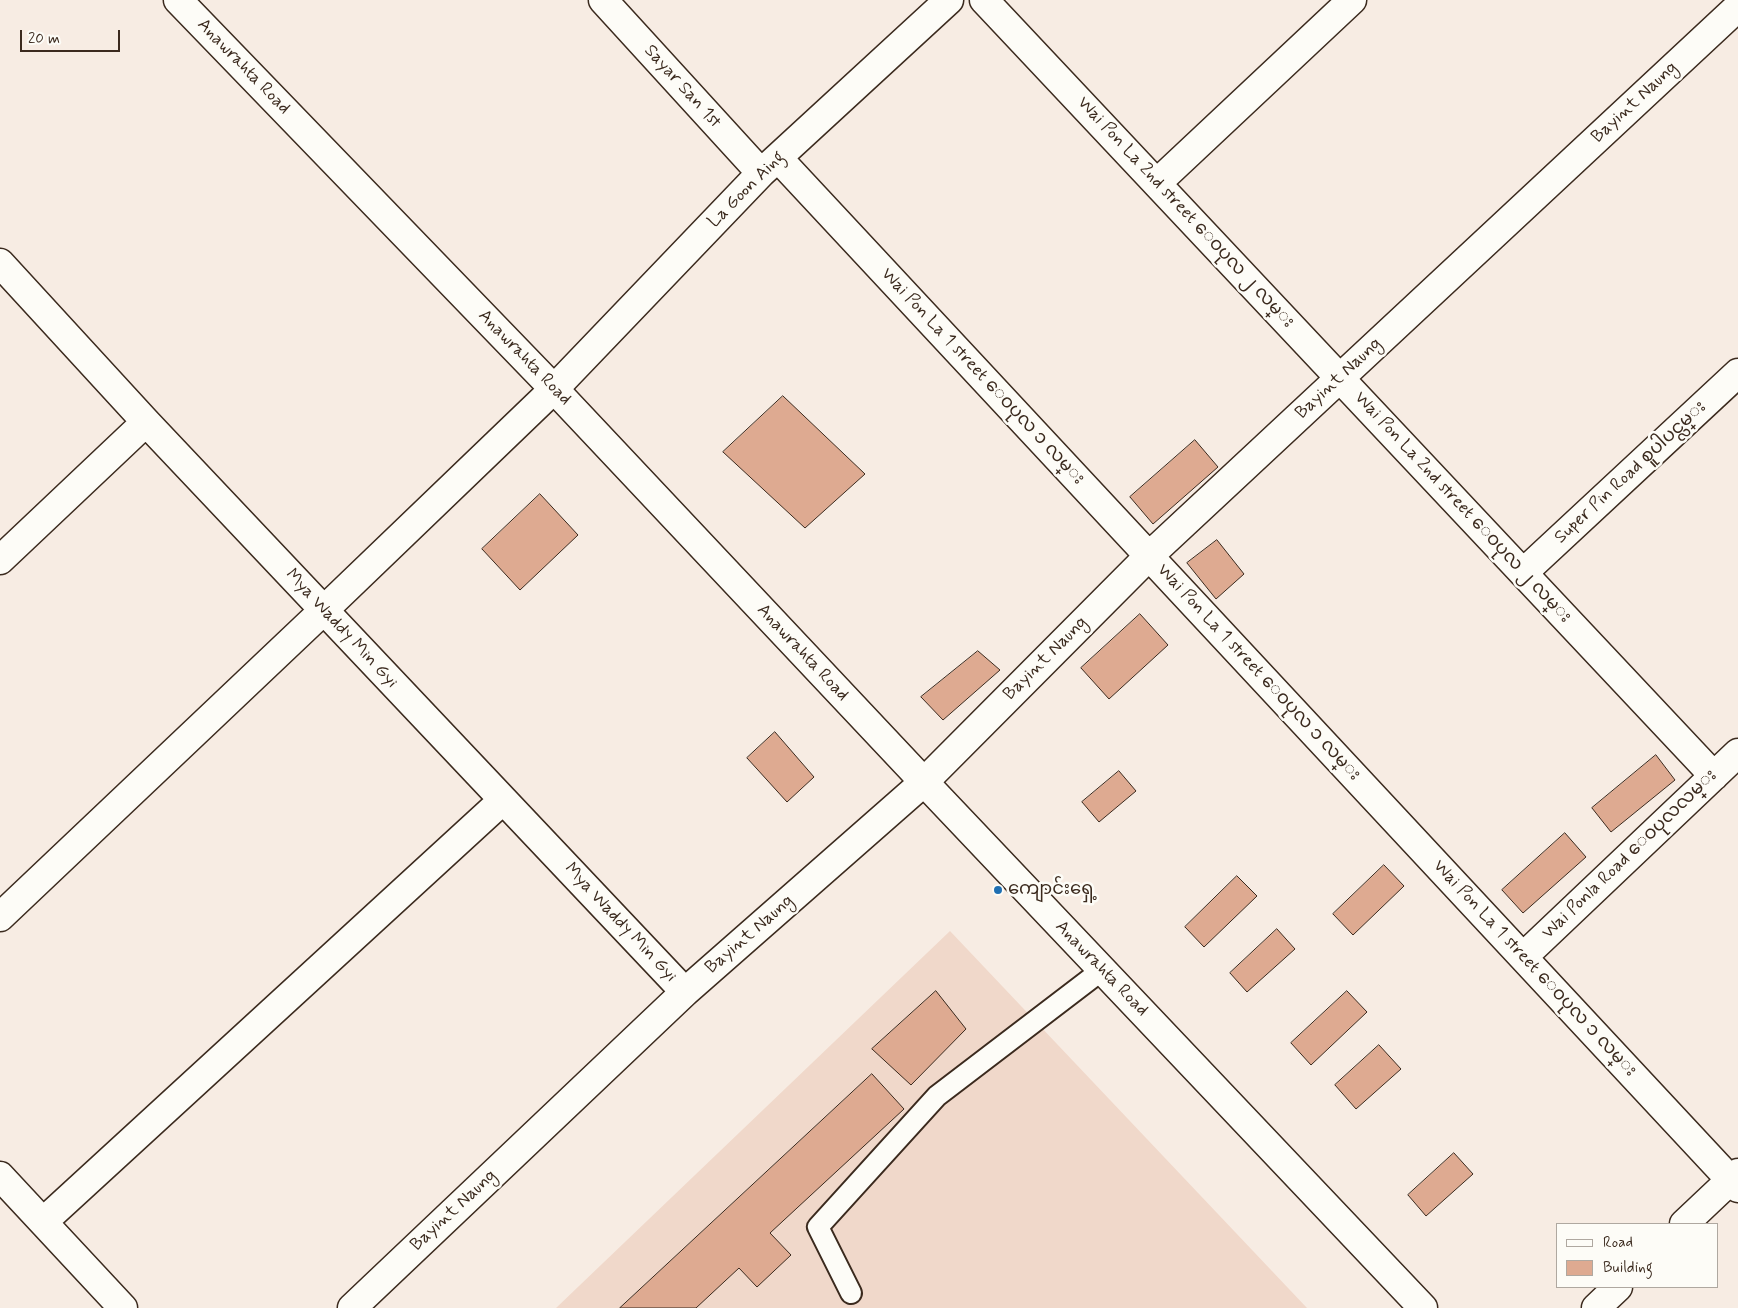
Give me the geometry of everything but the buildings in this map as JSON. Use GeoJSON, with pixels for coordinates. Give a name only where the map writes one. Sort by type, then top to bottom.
{"type":"FeatureCollection","features":[{"type":"Feature","properties":{"kind":"street","name":"Anawrahta Road"},"geometry":{"type":"LineString","coordinates":[[178,0],[554,389],[1423,1308]]}},
{"type":"Feature","properties":{"kind":"street","name":"Sayar San 1st"},"geometry":{"type":"LineString","coordinates":[[604,0],[769,166]]}},
{"type":"Feature","properties":{"kind":"street","name":"La Goon Aing"},"geometry":{"type":"LineString","coordinates":[[0,917],[554,389],[769,166],[949,0]]}},
{"type":"Feature","properties":{"kind":"street","name":"Wai Pon La 2nd street ေဝပုလ ၂ လမ္း"},"geometry":{"type":"LineString","coordinates":[[984,0],[1714,776]]}},
{"type":"Feature","properties":{"kind":"street"},"geometry":{"type":"LineString","coordinates":[[1157,183],[1352,0]]}},
{"type":"Feature","properties":{"kind":"street","name":"Bayint Naung"},"geometry":{"type":"LineString","coordinates":[[352,1308],[685,992],[924,782],[1149,556],[1738,8]]}},
{"type":"Feature","properties":{"kind":"street","name":"Wai Pon La 1 street ေဝပုလ ၁ လမ္း"},"geometry":{"type":"LineString","coordinates":[[769,166],[1149,556],[1523,957],[1735,1180]]}},
{"type":"Feature","properties":{"kind":"street","name":"Mya Waddy Min Gyi"},"geometry":{"type":"LineString","coordinates":[[0,263],[146,422],[685,992]]}},
{"type":"Feature","properties":{"kind":"street","name":"Super Pin Road စူပါပင္လမ္း"},"geometry":{"type":"LineString","coordinates":[[1523,573],[1738,374]]}},
{"type":"Feature","properties":{"kind":"street"},"geometry":{"type":"LineString","coordinates":[[0,560],[146,422]]}},
{"type":"Feature","properties":{"kind":"street","name":"Wai Ponla Road ေဝပုလလမ္း"},"geometry":{"type":"LineString","coordinates":[[1523,957],[1738,753]]}},
{"type":"Feature","properties":{"kind":"street"},"geometry":{"type":"LineString","coordinates":[[43,1222],[503,800]]}},
{"type":"Feature","properties":{"kind":"street"},"geometry":{"type":"LineString","coordinates":[[0,1176],[123,1308]]}},
{"type":"Feature","properties":{"kind":"street"},"geometry":{"type":"LineString","coordinates":[[1685,1223],[1735,1180]]}},
{"type":"Feature","properties":{"kind":"street"},"geometry":{"type":"LineString","coordinates":[[1596,1308],[1617,1288]]}},
{"type":"Feature","properties":{"kind":"lane"},"geometry":{"type":"LineString","coordinates":[[851,1293],[818,1227],[937,1096],[1102,970]]}},
{"type":"Feature","properties":{"kind":"shaded area"},"geometry":{"type":"Polygon","coordinates":[[[950,931],[1307,1308],[556,1308],[950,931]]]}},
{"type":"Feature","properties":{"kind":"place","name":"ကျောင်းရှေ့"},"geometry":{"type":"Point","coordinates":[998,890]}}]}
